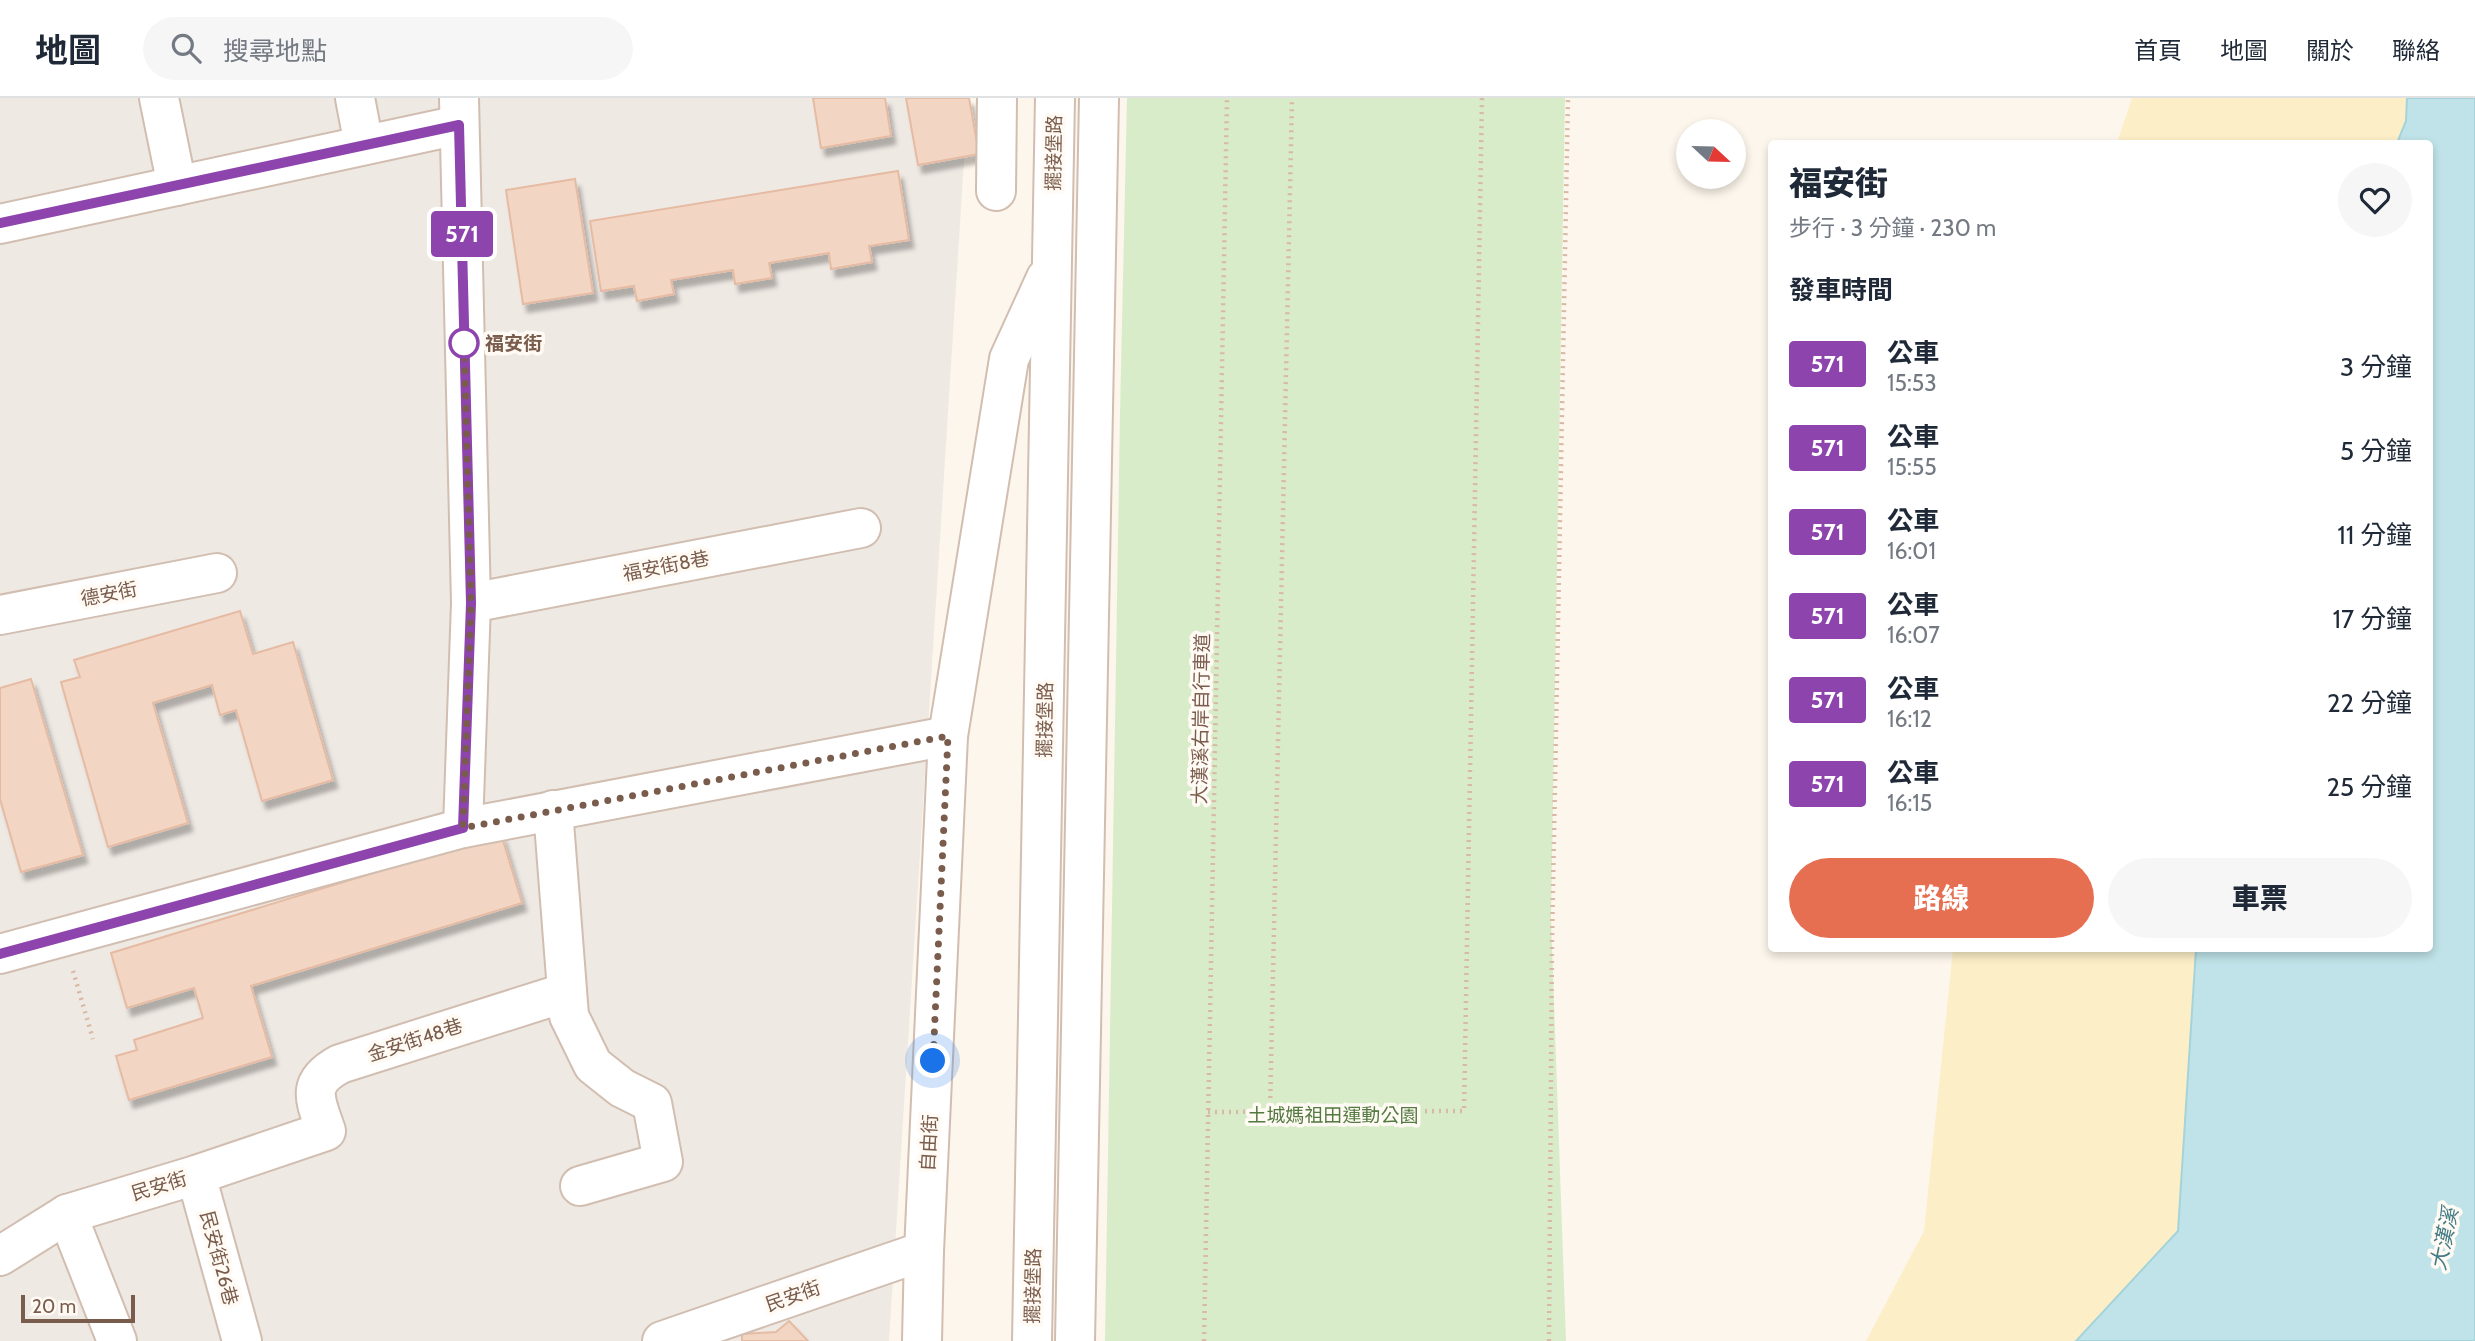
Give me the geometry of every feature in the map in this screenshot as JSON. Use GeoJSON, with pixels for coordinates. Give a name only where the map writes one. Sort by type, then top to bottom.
{"type":"FeatureCollection","features":[{"type":"Feature","properties":{"kind":"street"},"geometry":{"type":"LineString","coordinates":[[159,98],[177,186]]}},
{"type":"Feature","properties":{"kind":"street"},"geometry":{"type":"LineString","coordinates":[[355,98],[364,145]]}},
{"type":"Feature","properties":{"kind":"street"},"geometry":{"type":"LineString","coordinates":[[996,191],[997,98]]}},
{"type":"Feature","properties":{"kind":"street","name":"擺接堡路"},"geometry":{"type":"LineString","coordinates":[[1032,1341],[1055,98]]}},
{"type":"Feature","properties":{"kind":"street"},"geometry":{"type":"LineString","coordinates":[[1075,1341],[1099,98]]}},
{"type":"Feature","properties":{"kind":"street"},"geometry":{"type":"LineString","coordinates":[[0,223],[364,145],[459,112],[471,603],[463,828]]}},
{"type":"Feature","properties":{"kind":"street","name":"自由街"},"geometry":{"type":"LineString","coordinates":[[922,1341],[948,736],[1009,359],[1052,266]]}},
{"type":"Feature","properties":{"kind":"street","name":"福安街8巷"},"geometry":{"type":"LineString","coordinates":[[471,603],[861,528]]}},
{"type":"Feature","properties":{"kind":"street","name":"德安街"},"geometry":{"type":"LineString","coordinates":[[0,615],[217,573]]}},
{"type":"Feature","properties":{"kind":"street"},"geometry":{"type":"LineString","coordinates":[[0,954],[463,828],[948,736]]}},
{"type":"Feature","properties":{"kind":"street"},"geometry":{"type":"LineString","coordinates":[[553,810],[569,1016],[593,1065],[622,1088],[652,1103],[663,1162],[580,1186]]}},
{"type":"Feature","properties":{"kind":"street","name":"金安街48巷"},"geometry":{"type":"LineString","coordinates":[[326,1131],[314,1097],[316,1083],[326,1071],[340,1064],[566,992]]}},
{"type":"Feature","properties":{"kind":"street","name":"民安街"},"geometry":{"type":"LineString","coordinates":[[0,1256],[67,1214],[197,1175],[326,1131]]}},
{"type":"Feature","properties":{"kind":"street","name":"民安街26巷"},"geometry":{"type":"LineString","coordinates":[[197,1175],[242,1341]]}},
{"type":"Feature","properties":{"kind":"street"},"geometry":{"type":"LineString","coordinates":[[67,1214],[117,1341]]}},
{"type":"Feature","properties":{"kind":"street","name":"民安街"},"geometry":{"type":"LineString","coordinates":[[662,1341],[924,1251]]}},
{"type":"Feature","properties":{"kind":"path","name":"大漢溪右岸自行車道"},"geometry":{"type":"LineString","coordinates":[[1204,1341],[1227,98]]}},
{"type":"Feature","properties":{"kind":"path"},"geometry":{"type":"LineString","coordinates":[[1270,1112],[1292,98]]}},
{"type":"Feature","properties":{"kind":"path"},"geometry":{"type":"LineString","coordinates":[[1208,1112],[1464,1111],[1482,98]]}},
{"type":"Feature","properties":{"kind":"path"},"geometry":{"type":"LineString","coordinates":[[1549,1341],[1553,913],[1568,98]]}},
{"type":"Feature","properties":{"kind":"path"},"geometry":{"type":"LineString","coordinates":[[62,937],[93,1039]]}},
{"type":"Feature","properties":{"kind":"shaded area"},"geometry":{"type":"Polygon","coordinates":[[[0,98],[968,98],[889,1341],[0,1341],[0,98]]]}},
{"type":"Feature","properties":{"kind":"green space","name":"土城媽祖田運動公園"},"geometry":{"type":"Polygon","coordinates":[[[1127,98],[1565,98],[1551,918],[1566,1341],[1105,1341],[1127,98]]]}},
{"type":"Feature","properties":{"kind":"sand"},"geometry":{"type":"Polygon","coordinates":[[[2132,98],[2475,98],[2475,1341],[1866,1341],[1924,1231],[1953,952],[2433,952],[2433,140],[2118,140],[2132,98]]]}},
{"type":"Feature","properties":{"kind":"water","name":"大漢溪"},"geometry":{"type":"Polygon","coordinates":[[[2407,98],[2475,98],[2475,1341],[2076,1341],[2178,1231],[2196,952],[2433,952],[2433,140],[2398,140],[2406,121],[2407,98]]]}},
{"type":"Feature","properties":{"kind":"building"},"geometry":{"type":"Polygon","coordinates":[[[813,98],[885,98],[891,136],[821,148],[813,98]]]}},
{"type":"Feature","properties":{"kind":"building"},"geometry":{"type":"Polygon","coordinates":[[[906,98],[969,98],[979,154],[918,165],[906,98]]]}},
{"type":"Feature","properties":{"kind":"building"},"geometry":{"type":"Polygon","coordinates":[[[898,171],[909,240],[869,246],[872,262],[831,269],[829,253],[769,263],[772,278],[735,284],[733,270],[671,280],[674,294],[637,301],[634,286],[601,291],[590,221],[898,171]]]}},
{"type":"Feature","properties":{"kind":"building"},"geometry":{"type":"Polygon","coordinates":[[[575,179],[593,293],[523,304],[506,190],[575,179]]]}},
{"type":"Feature","properties":{"kind":"building"},"geometry":{"type":"Polygon","coordinates":[[[240,611],[253,654],[293,642],[333,780],[262,801],[236,710],[220,715],[212,685],[153,703],[188,823],[108,847],[61,682],[80,677],[74,660],[240,611]]]}},
{"type":"Feature","properties":{"kind":"building"},"geometry":{"type":"Polygon","coordinates":[[[31,679],[83,855],[21,872],[0,799],[0,688],[31,679]]]}},
{"type":"Feature","properties":{"kind":"building"},"geometry":{"type":"Polygon","coordinates":[[[501,834],[522,903],[251,986],[272,1057],[129,1100],[116,1056],[137,1050],[134,1040],[203,1018],[194,988],[127,1008],[111,953],[501,834]]]}},
{"type":"Feature","properties":{"kind":"building"},"geometry":{"type":"Polygon","coordinates":[[[789,1321],[808,1341],[742,1341],[742,1334],[776,1332],[789,1321]]]}},
{"type":"Feature","properties":{"kind":"bus line","name":"571"},"geometry":{"type":"LineString","coordinates":[[0,223],[459,125],[471,603],[463,828],[0,954]]}},
{"type":"Feature","properties":{"kind":"place","name":"福安街"},"geometry":{"type":"Point","coordinates":[464,343]}},
{"type":"Feature","properties":{"kind":"route"},"geometry":{"type":"LineString","coordinates":[[464,343],[464,338],[471,603],[463,828],[948,736],[933,1061]]}}]}
